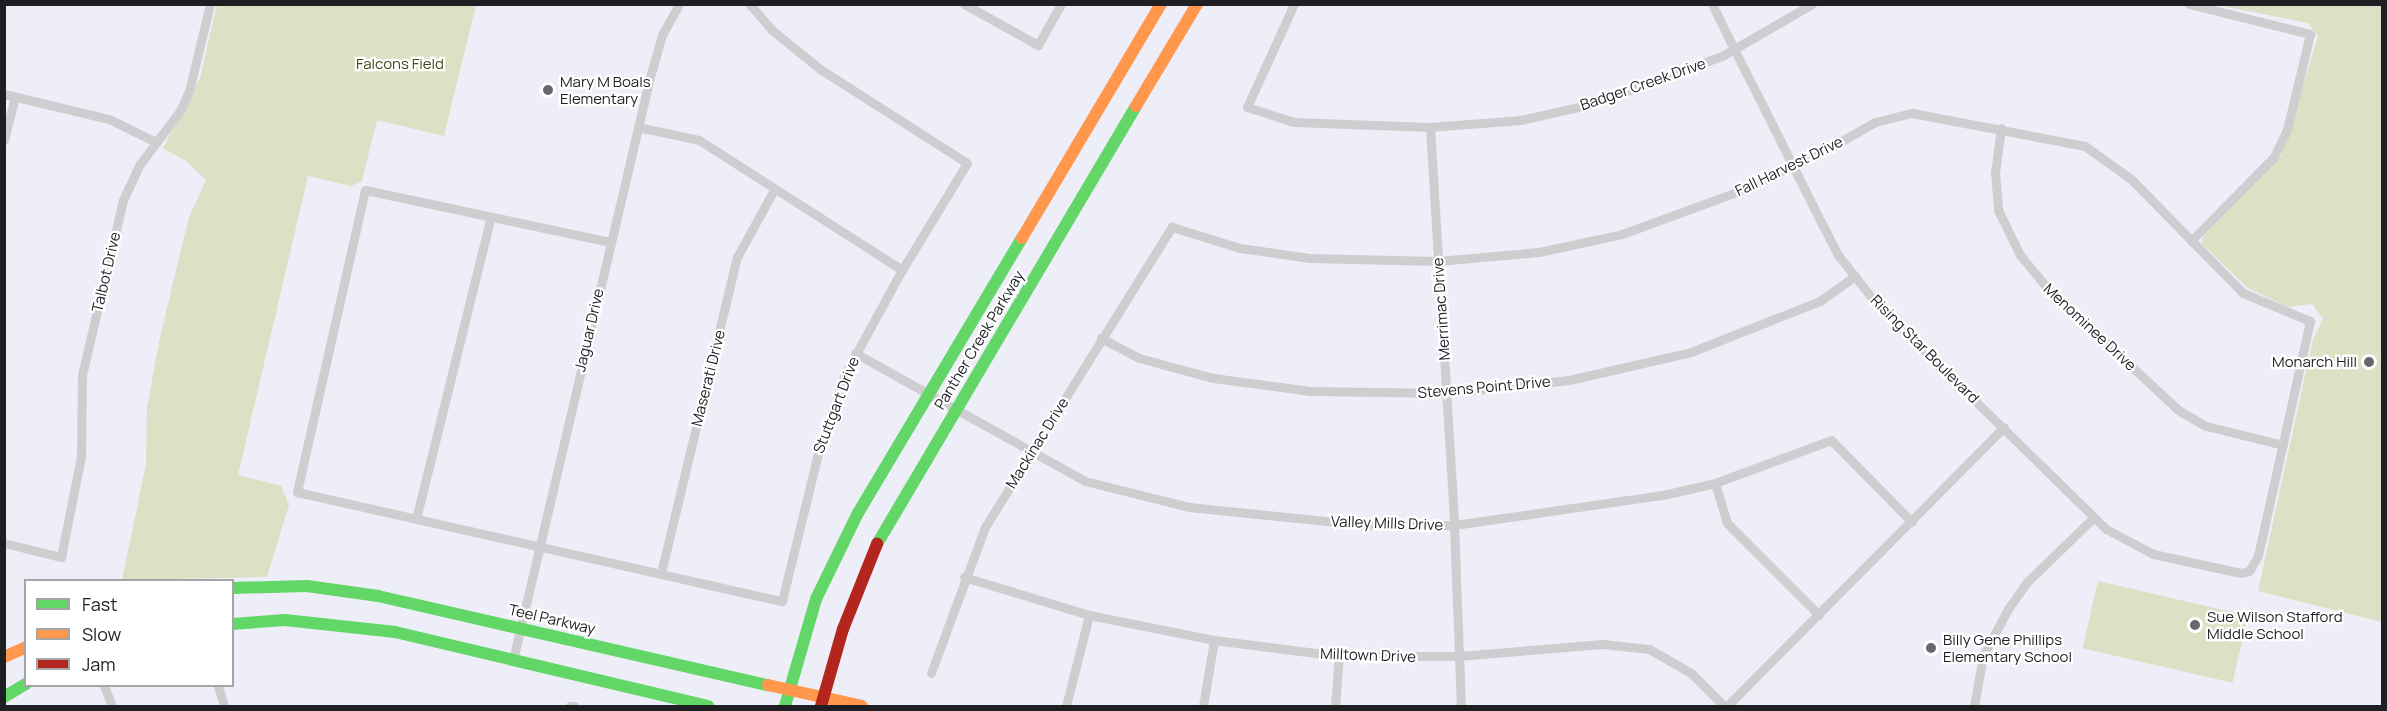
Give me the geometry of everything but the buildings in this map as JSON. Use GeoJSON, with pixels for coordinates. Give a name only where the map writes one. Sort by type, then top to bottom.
{"type":"FeatureCollection","features":[{"type":"Feature","properties":{"kind":"main road","name":"Panther Creek Parkway"},"geometry":{"type":"LineString","coordinates":[[785,706],[816,599],[858,513],[927,393],[1161,4]]}},
{"type":"Feature","properties":{"kind":"main road","name":"Panther Creek Parkway"},"geometry":{"type":"LineString","coordinates":[[822,702],[863,573],[903,493],[1197,4]]}},
{"type":"Feature","properties":{"kind":"main road","name":"Teel Parkway"},"geometry":{"type":"LineString","coordinates":[[234,588],[307,586],[378,596],[789,689],[822,702],[862,706]]}},
{"type":"Feature","properties":{"kind":"main road"},"geometry":{"type":"LineString","coordinates":[[234,624],[285,620],[344,624],[513,660],[708,706]]}},
{"type":"Feature","properties":{"kind":"main road"},"geometry":{"type":"LineString","coordinates":[[4,657],[24,648]]}},
{"type":"Feature","properties":{"kind":"main road"},"geometry":{"type":"LineString","coordinates":[[4,697],[24,685]]}},
{"type":"Feature","properties":{"kind":"street","name":"Talbot Drive"},"geometry":{"type":"LineString","coordinates":[[4,543],[61,557],[81,457],[82,375],[123,200],[156,142],[180,111],[189,91],[210,4]]}},
{"type":"Feature","properties":{"kind":"street","name":"Jaguar Drive"},"geometry":{"type":"LineString","coordinates":[[513,660],[638,127],[662,35],[679,4]]}},
{"type":"Feature","properties":{"kind":"street","name":"Stuttgart Drive"},"geometry":{"type":"LineString","coordinates":[[661,573],[782,601],[817,457],[855,353],[902,270],[968,163],[820,69],[772,30],[749,4]]}},
{"type":"Feature","properties":{"kind":"street"},"geometry":{"type":"LineString","coordinates":[[964,4],[1038,45],[1061,4]]}},
{"type":"Feature","properties":{"kind":"street","name":"Badger Creek Drive"},"geometry":{"type":"LineString","coordinates":[[1294,4],[1247,107],[1294,122],[1430,128],[1521,120],[1592,104],[1665,79],[1734,49],[1812,4]]}},
{"type":"Feature","properties":{"kind":"street","name":"Rising Star Boulevard"},"geometry":{"type":"LineString","coordinates":[[1712,4],[1838,255],[1880,308],[2004,427],[2092,519],[2153,554],[2241,573],[2249,571],[2258,556],[2283,445]]}},
{"type":"Feature","properties":{"kind":"street"},"geometry":{"type":"LineString","coordinates":[[2189,4],[2310,34],[2287,130],[2277,151],[2191,241]]}},
{"type":"Feature","properties":{"kind":"street"},"geometry":{"type":"LineString","coordinates":[[4,94],[109,119],[156,142]]}},
{"type":"Feature","properties":{"kind":"street"},"geometry":{"type":"LineString","coordinates":[[4,140],[15,97]]}},
{"type":"Feature","properties":{"kind":"street","name":"Fall Harvest Drive"},"geometry":{"type":"LineString","coordinates":[[1172,227],[1240,248],[1310,258],[1438,261],[1539,252],[1622,234],[1753,186],[1875,122],[1912,114],[2068,141],[2101,154],[2131,179],[2243,294],[2310,321],[2283,445]]}},
{"type":"Feature","properties":{"kind":"street"},"geometry":{"type":"LineString","coordinates":[[638,127],[699,140],[902,270]]}},
{"type":"Feature","properties":{"kind":"street","name":"Merrimac Drive"},"geometry":{"type":"LineString","coordinates":[[1430,128],[1454,525],[1461,706]]}},
{"type":"Feature","properties":{"kind":"street","name":"Menominee Drive"},"geometry":{"type":"LineString","coordinates":[[2001,128],[1995,173],[1998,210],[2020,255],[2048,289],[2178,410],[2206,426],[2283,445]]}},
{"type":"Feature","properties":{"kind":"street"},"geometry":{"type":"LineString","coordinates":[[610,242],[490,219],[365,190],[297,492],[661,573]]}},
{"type":"Feature","properties":{"kind":"street","name":"Maserati Drive"},"geometry":{"type":"LineString","coordinates":[[661,573],[737,257],[774,190]]}},
{"type":"Feature","properties":{"kind":"street"},"geometry":{"type":"LineString","coordinates":[[416,519],[490,219]]}},
{"type":"Feature","properties":{"kind":"street","name":"Mackinac Drive"},"geometry":{"type":"LineString","coordinates":[[932,673],[964,577],[985,527],[1172,227]]}},
{"type":"Feature","properties":{"kind":"street","name":"Stevens Point Drive"},"geometry":{"type":"LineString","coordinates":[[1101,338],[1139,358],[1213,378],[1310,391],[1446,393],[1569,380],[1690,352],[1820,301],[1855,276]]}},
{"type":"Feature","properties":{"kind":"street","name":"Valley Mills Drive"},"geometry":{"type":"LineString","coordinates":[[855,353],[1031,454],[1085,481],[1189,507],[1367,525],[1454,525],[1579,509],[1715,483],[1831,440],[1912,522]]}},
{"type":"Feature","properties":{"kind":"street"},"geometry":{"type":"LineString","coordinates":[[1725,706],[1912,522],[2004,427]]}},
{"type":"Feature","properties":{"kind":"street"},"geometry":{"type":"LineString","coordinates":[[1715,483],[1727,523],[1819,615]]}},
{"type":"Feature","properties":{"kind":"street"},"geometry":{"type":"LineString","coordinates":[[1974,706],[1983,656],[2008,609],[2027,582],[2092,519]]}},
{"type":"Feature","properties":{"kind":"street","name":"Milltown Drive"},"geometry":{"type":"LineString","coordinates":[[964,577],[1089,615],[1214,640],[1340,656],[1459,656],[1603,644],[1649,649],[1691,673],[1725,706]]}},
{"type":"Feature","properties":{"kind":"street"},"geometry":{"type":"LineString","coordinates":[[1066,706],[1089,615]]}},
{"type":"Feature","properties":{"kind":"street"},"geometry":{"type":"LineString","coordinates":[[1203,706],[1214,640]]}},
{"type":"Feature","properties":{"kind":"street"},"geometry":{"type":"LineString","coordinates":[[1335,706],[1340,656]]}},
{"type":"Feature","properties":{"kind":"street"},"geometry":{"type":"LineString","coordinates":[[104,687],[112,706]]}},
{"type":"Feature","properties":{"kind":"street"},"geometry":{"type":"LineString","coordinates":[[218,687],[224,706]]}},
{"type":"Feature","properties":{"kind":"green space","name":"Falcons Field"},"geometry":{"type":"Polygon","coordinates":[[[217,5],[476,5],[444,136],[377,120],[362,181],[351,186],[308,176],[238,475],[281,486],[289,505],[267,577],[122,579],[146,464],[147,408],[160,337],[189,217],[206,180],[186,161],[163,148],[200,78],[217,5]]]}},
{"type":"Feature","properties":{"kind":"green space"},"geometry":{"type":"Polygon","coordinates":[[[2217,5],[2382,5],[2382,622],[2258,591],[2313,339],[2323,319],[2312,304],[2288,307],[2248,288],[2202,244],[2203,237],[2281,156],[2318,36],[2308,23],[2217,5]]]}},
{"type":"Feature","properties":{"kind":"green space"},"geometry":{"type":"Polygon","coordinates":[[[2098,581],[2248,616],[2233,683],[2082,648],[2098,581]]]}},
{"type":"Feature","properties":{"kind":"traffic: fast"},"geometry":{"type":"LineString","coordinates":[[877,544],[1136,106]]}},
{"type":"Feature","properties":{"kind":"traffic: fast"},"geometry":{"type":"LineString","coordinates":[[785,706],[816,599],[858,513],[1022,238]]}},
{"type":"Feature","properties":{"kind":"traffic: fast"},"geometry":{"type":"LineString","coordinates":[[234,588],[307,586],[378,596],[768,685]]}},
{"type":"Feature","properties":{"kind":"traffic: fast"},"geometry":{"type":"LineString","coordinates":[[234,624],[285,620],[395,632],[708,706]]}},
{"type":"Feature","properties":{"kind":"traffic: fast"},"geometry":{"type":"LineString","coordinates":[[4,697],[24,685]]}},
{"type":"Feature","properties":{"kind":"traffic: slow"},"geometry":{"type":"LineString","coordinates":[[1022,238],[1161,4]]}},
{"type":"Feature","properties":{"kind":"traffic: slow"},"geometry":{"type":"LineString","coordinates":[[1136,106],[1197,4]]}},
{"type":"Feature","properties":{"kind":"traffic: slow"},"geometry":{"type":"LineString","coordinates":[[4,657],[24,648]]}},
{"type":"Feature","properties":{"kind":"traffic: slow"},"geometry":{"type":"LineString","coordinates":[[768,685],[862,706]]}},
{"type":"Feature","properties":{"kind":"traffic: jam"},"geometry":{"type":"LineString","coordinates":[[821,706],[843,629],[877,544]]}},
{"type":"Feature","properties":{"kind":"place","name":"Mary M Boals Elementary"},"geometry":{"type":"Point","coordinates":[548,90]}},
{"type":"Feature","properties":{"kind":"place","name":"Monarch Hill"},"geometry":{"type":"Point","coordinates":[2369,362]}},
{"type":"Feature","properties":{"kind":"place","name":"Sue Wilson Stafford Middle School"},"geometry":{"type":"Point","coordinates":[2195,625]}},
{"type":"Feature","properties":{"kind":"place","name":"Billy Gene Phillips Elementary School"},"geometry":{"type":"Point","coordinates":[1931,648]}}]}
